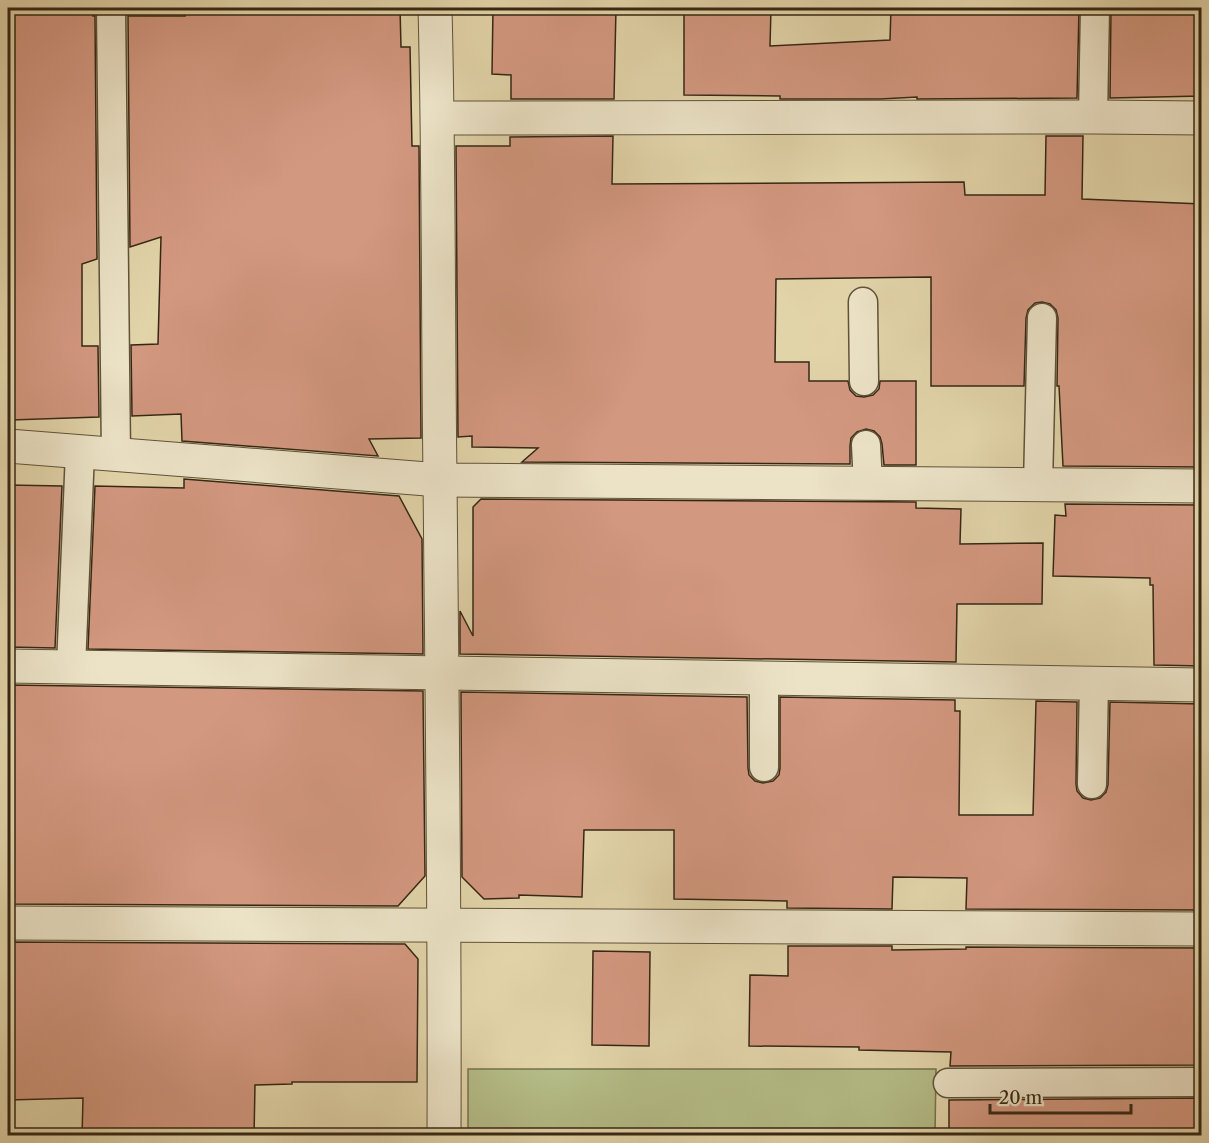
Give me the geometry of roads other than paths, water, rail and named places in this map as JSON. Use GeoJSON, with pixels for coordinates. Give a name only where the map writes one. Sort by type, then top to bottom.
{"type":"FeatureCollection","features":[{"type":"Feature","properties":{"kind":"street"},"geometry":{"type":"LineString","coordinates":[[435,8],[438,118],[445,926],[444,1136]]}},
{"type":"Feature","properties":{"kind":"street"},"geometry":{"type":"LineString","coordinates":[[438,118],[1202,118]]}},
{"type":"Feature","properties":{"kind":"street"},"geometry":{"type":"LineString","coordinates":[[8,446],[440,480],[1202,486]]}},
{"type":"Feature","properties":{"kind":"street"},"geometry":{"type":"LineString","coordinates":[[8,666],[1202,685]]}},
{"type":"Feature","properties":{"kind":"street"},"geometry":{"type":"LineString","coordinates":[[8,923],[1202,929]]}},
{"type":"Feature","properties":{"kind":"lane"},"geometry":{"type":"LineString","coordinates":[[111,8],[116,455]]}},
{"type":"Feature","properties":{"kind":"lane"},"geometry":{"type":"LineString","coordinates":[[1093,117],[1095,8]]}},
{"type":"Feature","properties":{"kind":"lane"},"geometry":{"type":"LineString","coordinates":[[863,302],[864,381]]}},
{"type":"Feature","properties":{"kind":"lane"},"geometry":{"type":"LineString","coordinates":[[1038,485],[1042,318]]}},
{"type":"Feature","properties":{"kind":"lane"},"geometry":{"type":"LineString","coordinates":[[866,445],[868,484]]}},
{"type":"Feature","properties":{"kind":"lane"},"geometry":{"type":"LineString","coordinates":[[71,667],[80,452]]}},
{"type":"Feature","properties":{"kind":"lane"},"geometry":{"type":"LineString","coordinates":[[764,678],[764,767]]}},
{"type":"Feature","properties":{"kind":"lane"},"geometry":{"type":"LineString","coordinates":[[1092,784],[1094,683]]}},
{"type":"Feature","properties":{"kind":"lane"},"geometry":{"type":"LineString","coordinates":[[948,1083],[1202,1082]]}}]}
